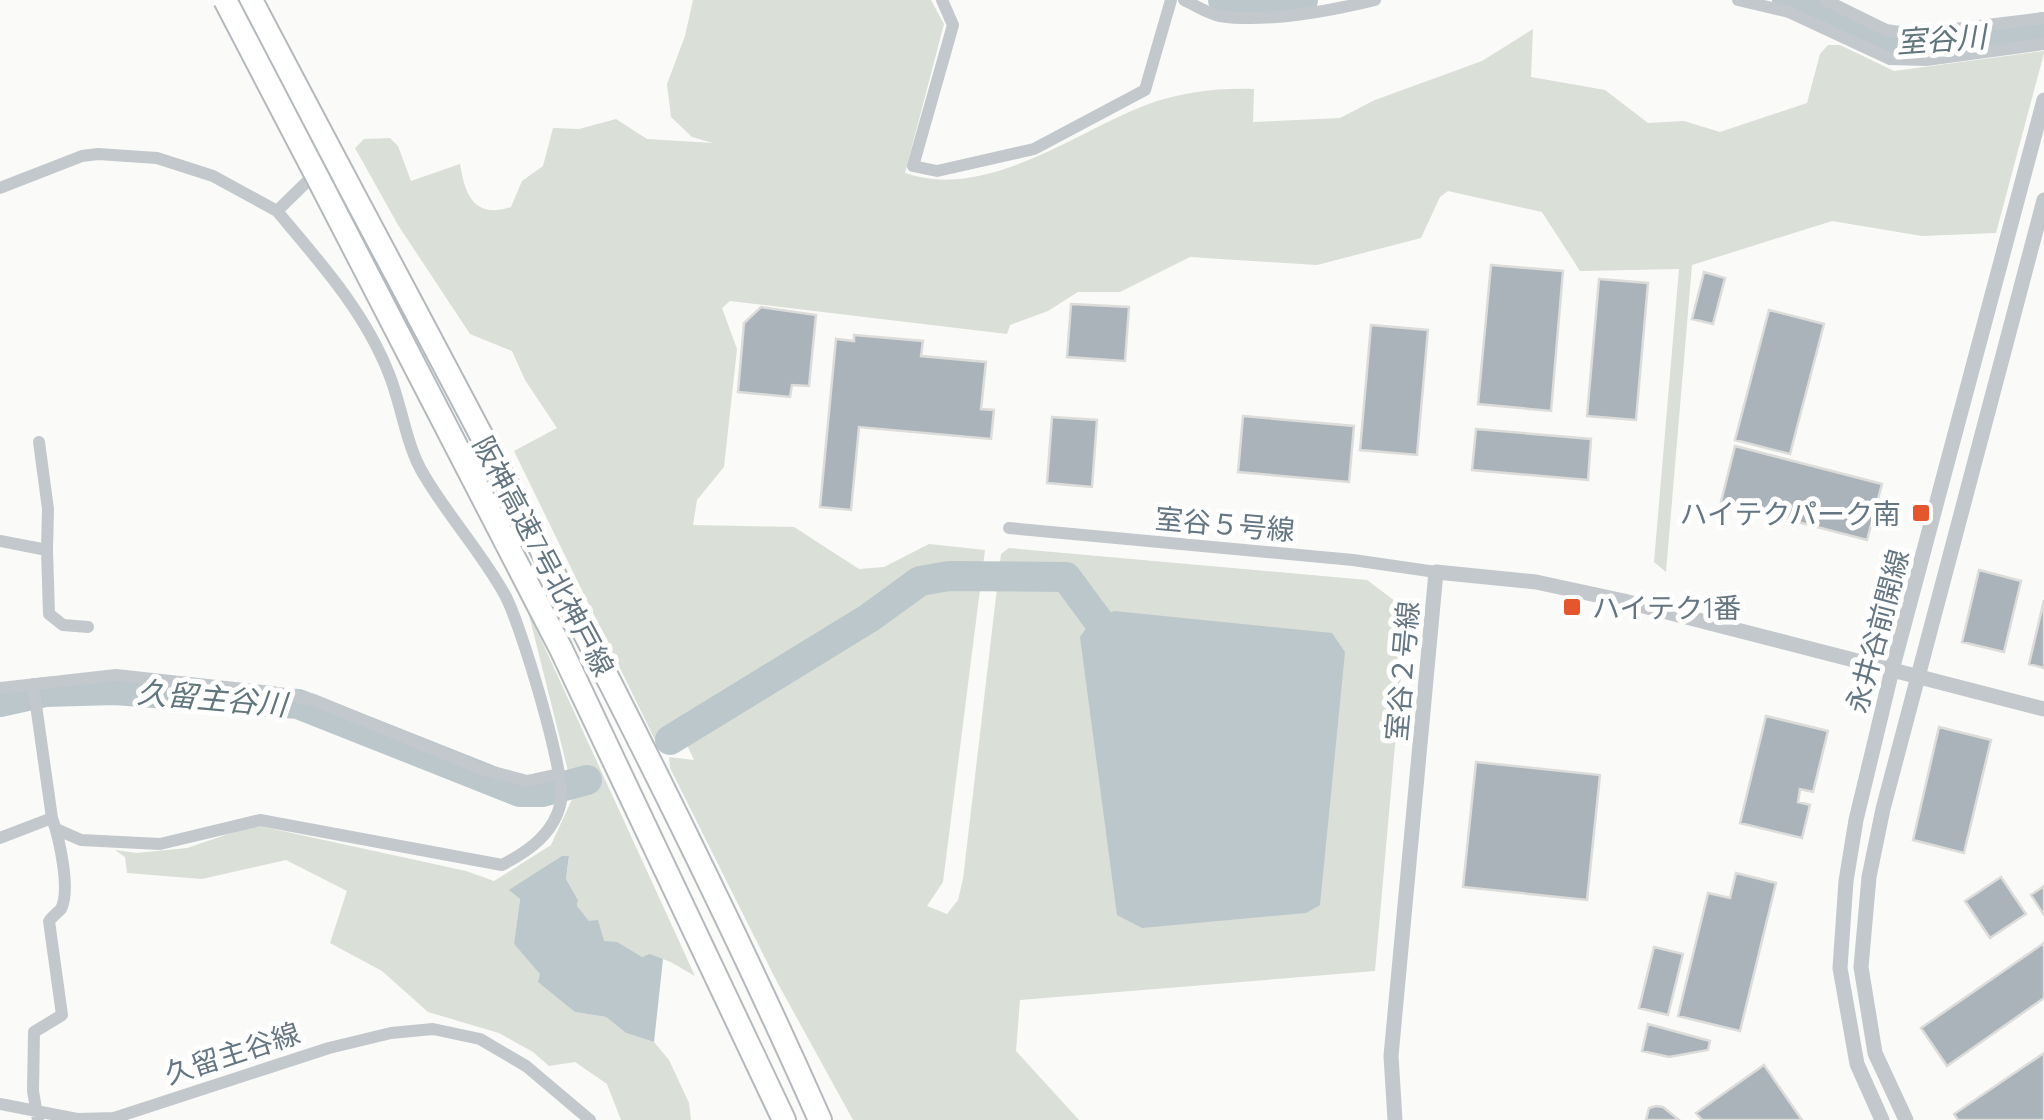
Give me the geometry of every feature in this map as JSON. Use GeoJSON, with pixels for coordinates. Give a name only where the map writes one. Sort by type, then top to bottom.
{"type":"FeatureCollection","features":[{"type":"Feature","properties":{"kind":"highway","name":"阪神高速7号北神戸線"},"geometry":{"type":"LineString","coordinates":[[225,0],[333,182],[596,653],[778,1024],[820,1120]]}},
{"type":"Feature","properties":{"kind":"highway","name":"阪神高速7号北神戸線"},"geometry":{"type":"LineString","coordinates":[[251,0],[333,182],[561,649],[781,1116]]}},
{"type":"Feature","properties":{"kind":"highway"},"geometry":{"type":"LineString","coordinates":[[778,1024],[837,1120]]}},
{"type":"Feature","properties":{"kind":"street"},"geometry":{"type":"LineString","coordinates":[[236,0],[325,164],[277,211]]}},
{"type":"Feature","properties":{"kind":"street"},"geometry":{"type":"LineString","coordinates":[[942,0],[953,26],[914,166],[938,172],[1034,149],[1146,90],[1171,0]]}},
{"type":"Feature","properties":{"kind":"street"},"geometry":{"type":"LineString","coordinates":[[1184,0],[1218,16],[1331,11],[1375,0]]}},
{"type":"Feature","properties":{"kind":"street"},"geometry":{"type":"LineString","coordinates":[[1738,0],[1789,12],[1890,60],[1926,60],[2044,44]]}},
{"type":"Feature","properties":{"kind":"street"},"geometry":{"type":"LineString","coordinates":[[1825,0],[1886,30],[1913,34],[2044,18]]}},
{"type":"Feature","properties":{"kind":"street","name":"永井谷前開線"},"geometry":{"type":"LineString","coordinates":[[1882,1120],[1858,1064],[1840,968],[1846,880],[1856,820],[1892,670],[2044,100]]}},
{"type":"Feature","properties":{"kind":"street"},"geometry":{"type":"LineString","coordinates":[[0,188],[82,156],[156,158],[213,176],[277,211],[367,328],[389,373],[422,473],[507,598],[535,680],[560,783],[551,828],[519,856],[502,865],[260,820],[160,844],[81,840],[54,824],[0,838]]}},
{"type":"Feature","properties":{"kind":"street","name":"永井谷前開線"},"geometry":{"type":"LineString","coordinates":[[1906,1120],[1875,1053],[1861,967],[1869,876],[2044,200]]}},
{"type":"Feature","properties":{"kind":"street"},"geometry":{"type":"LineString","coordinates":[[39,442],[48,509],[50,614],[63,625],[88,627]]}},
{"type":"Feature","properties":{"kind":"street","name":"室谷５号線"},"geometry":{"type":"LineString","coordinates":[[1009,528],[1354,560],[1436,572]]}},
{"type":"Feature","properties":{"kind":"street"},"geometry":{"type":"LineString","coordinates":[[0,541],[47,550]]}},
{"type":"Feature","properties":{"kind":"street","name":"室谷２号線"},"geometry":{"type":"LineString","coordinates":[[1395,1120],[1391,1056],[1436,572],[1536,582],[1624,601],[2044,709]]}},
{"type":"Feature","properties":{"kind":"street"},"geometry":{"type":"LineString","coordinates":[[0,688],[34,693],[116,675],[272,692],[314,700],[482,769],[527,781],[560,783]]}},
{"type":"Feature","properties":{"kind":"street"},"geometry":{"type":"LineString","coordinates":[[34,693],[54,824],[62,852],[63,896],[61,909],[49,921],[62,1015],[34,1032],[36,1115]]}},
{"type":"Feature","properties":{"kind":"street","name":"久留主谷線"},"geometry":{"type":"LineString","coordinates":[[1,1102],[36,1115],[114,1118],[328,1048],[391,1033],[433,1030],[480,1039],[526,1066],[590,1120]]}},
{"type":"Feature","properties":{"kind":"shaded area"},"geometry":{"type":"Polygon","coordinates":[[[693,0],[931,0],[944,24],[905,173],[936,179],[998,171],[1146,105],[1199,92],[1254,89],[1253,122],[1340,118],[1375,100],[1482,61],[1533,29],[1531,77],[1605,90],[1648,123],[1684,121],[1720,132],[1807,103],[1820,54],[1828,45],[1840,45],[1894,71],[2044,53],[1996,233],[1922,236],[1832,221],[1692,265],[1666,572],[1654,562],[1679,269],[1580,271],[1542,212],[1448,191],[1440,197],[1421,238],[1317,265],[1190,257],[1120,292],[1078,292],[1048,311],[1010,325],[1007,334],[730,301],[722,308],[737,349],[724,467],[697,500],[693,525],[794,527],[859,569],[884,567],[929,544],[985,550],[943,882],[927,906],[947,914],[958,900],[963,879],[1001,554],[1009,548],[1367,580],[1407,610],[1375,971],[1020,1000],[1016,1051],[1079,1120],[853,1120],[776,980],[670,768],[669,757],[694,760],[686,743],[765,698],[924,590],[952,585],[955,566],[918,574],[656,742],[514,451],[557,428],[525,380],[512,351],[470,334],[398,225],[355,148],[364,139],[390,138],[398,146],[411,181],[460,164],[474,202],[488,210],[498,210],[511,207],[522,181],[543,166],[553,128],[579,129],[616,119],[647,139],[713,143],[692,137],[671,117],[667,84],[685,36],[693,0]]]}},
{"type":"Feature","properties":{"kind":"shaded area"},"geometry":{"type":"Polygon","coordinates":[[[528,611],[695,976],[662,959],[642,957],[604,941],[577,906],[578,900],[566,879],[569,857],[510,890],[520,899],[514,944],[575,1012],[606,1017],[626,1033],[654,1042],[669,1060],[689,1103],[691,1120],[621,1120],[607,1084],[575,1062],[549,1066],[499,1033],[428,1012],[382,971],[330,943],[347,891],[286,860],[202,879],[127,873],[125,857],[115,850],[137,853],[187,848],[255,825],[466,871],[494,881],[551,845],[574,795],[528,611]]]}},
{"type":"Feature","properties":{"kind":"shaded area"},"geometry":{"type":"Polygon","coordinates":[[[1114,611],[1332,633],[1345,652],[1320,905],[1306,913],[1142,928],[1117,915],[1080,637],[1092,620],[1114,611]]]}},
{"type":"Feature","properties":{"kind":"shaded area"},"geometry":{"type":"Polygon","coordinates":[[[562,856],[569,856],[566,879],[578,900],[577,906],[589,921],[598,920],[604,941],[617,942],[642,957],[650,954],[663,959],[654,1042],[626,1033],[606,1017],[575,1012],[538,982],[540,974],[514,944],[520,899],[509,890],[562,856]]]}},
{"type":"Feature","properties":{"kind":"building"},"geometry":{"type":"Polygon","coordinates":[[[1491,265],[1563,271],[1551,411],[1478,404],[1491,265]]]}},
{"type":"Feature","properties":{"kind":"building"},"geometry":{"type":"Polygon","coordinates":[[[1704,272],[1725,278],[1713,324],[1692,319],[1704,272]]]}},
{"type":"Feature","properties":{"kind":"building"},"geometry":{"type":"Polygon","coordinates":[[[1599,279],[1648,283],[1636,420],[1587,416],[1599,279]]]}},
{"type":"Feature","properties":{"kind":"building"},"geometry":{"type":"Polygon","coordinates":[[[1071,304],[1129,307],[1125,361],[1067,357],[1071,304]]]}},
{"type":"Feature","properties":{"kind":"building"},"geometry":{"type":"Polygon","coordinates":[[[761,307],[816,315],[809,386],[792,385],[790,397],[738,392],[744,323],[761,307]]]}},
{"type":"Feature","properties":{"kind":"building"},"geometry":{"type":"Polygon","coordinates":[[[1769,310],[1824,324],[1790,454],[1735,440],[1769,310]]]}},
{"type":"Feature","properties":{"kind":"building"},"geometry":{"type":"Polygon","coordinates":[[[1371,325],[1428,330],[1417,455],[1360,450],[1371,325]]]}},
{"type":"Feature","properties":{"kind":"building"},"geometry":{"type":"Polygon","coordinates":[[[854,335],[923,341],[921,356],[986,362],[981,409],[994,410],[991,439],[859,427],[851,510],[820,507],[836,339],[854,341],[854,335]]]}},
{"type":"Feature","properties":{"kind":"building"},"geometry":{"type":"Polygon","coordinates":[[[1243,416],[1354,426],[1349,482],[1238,472],[1243,416]]]}},
{"type":"Feature","properties":{"kind":"building"},"geometry":{"type":"Polygon","coordinates":[[[1052,417],[1097,420],[1092,487],[1047,483],[1052,417]]]}},
{"type":"Feature","properties":{"kind":"building"},"geometry":{"type":"Polygon","coordinates":[[[1476,429],[1591,439],[1588,480],[1472,470],[1476,429]]]}},
{"type":"Feature","properties":{"kind":"building"},"geometry":{"type":"Polygon","coordinates":[[[1735,446],[1882,484],[1867,540],[1721,502],[1735,446]]]}},
{"type":"Feature","properties":{"kind":"building"},"geometry":{"type":"Polygon","coordinates":[[[1979,570],[2021,581],[2004,652],[1962,642],[1979,570]]]}},
{"type":"Feature","properties":{"kind":"building"},"geometry":{"type":"Polygon","coordinates":[[[2044,600],[2044,668],[2029,664],[2044,600]]]}},
{"type":"Feature","properties":{"kind":"building"},"geometry":{"type":"Polygon","coordinates":[[[1766,716],[1828,731],[1813,792],[1800,789],[1798,802],[1810,805],[1802,838],[1740,823],[1766,716]]]}},
{"type":"Feature","properties":{"kind":"building"},"geometry":{"type":"Polygon","coordinates":[[[1939,727],[1991,740],[1964,853],[1913,840],[1939,727]]]}},
{"type":"Feature","properties":{"kind":"building"},"geometry":{"type":"Polygon","coordinates":[[[1476,762],[1600,775],[1587,900],[1463,887],[1476,762]]]}},
{"type":"Feature","properties":{"kind":"building"},"geometry":{"type":"Polygon","coordinates":[[[1736,873],[1776,883],[1740,1031],[1678,1016],[1708,893],[1730,898],[1736,873]]]}},
{"type":"Feature","properties":{"kind":"building"},"geometry":{"type":"Polygon","coordinates":[[[2001,877],[2026,914],[1990,938],[1965,901],[2001,877]]]}},
{"type":"Feature","properties":{"kind":"building"},"geometry":{"type":"Polygon","coordinates":[[[2044,886],[2044,915],[2031,895],[2044,886]]]}},
{"type":"Feature","properties":{"kind":"building"},"geometry":{"type":"Polygon","coordinates":[[[2044,943],[2044,998],[1947,1066],[1921,1028],[2044,943]]]}},
{"type":"Feature","properties":{"kind":"building"},"geometry":{"type":"Polygon","coordinates":[[[1654,947],[1683,954],[1668,1015],[1639,1008],[1654,947]]]}},
{"type":"Feature","properties":{"kind":"building"},"geometry":{"type":"Polygon","coordinates":[[[1648,1024],[1710,1041],[1708,1050],[1669,1057],[1642,1051],[1648,1024]]]}},
{"type":"Feature","properties":{"kind":"building"},"geometry":{"type":"Polygon","coordinates":[[[2044,1053],[2044,1120],[1958,1120],[1954,1114],[2044,1053]]]}},
{"type":"Feature","properties":{"kind":"building"},"geometry":{"type":"Polygon","coordinates":[[[1764,1065],[1802,1120],[1702,1120],[1696,1113],[1764,1065]]]}},
{"type":"Feature","properties":{"kind":"building"},"geometry":{"type":"Polygon","coordinates":[[[1656,1106],[1679,1120],[1646,1120],[1649,1108],[1656,1106]]]}},
{"type":"Feature","properties":{"kind":"waterway","name":"室谷川"},"geometry":{"type":"LineString","coordinates":[[1223,0],[1303,0]]}},
{"type":"Feature","properties":{"kind":"waterway","name":"室谷川"},"geometry":{"type":"LineString","coordinates":[[1787,0],[1891,47],[1960,44],[2044,27]]}},
{"type":"Feature","properties":{"kind":"waterway","name":"久留主谷川"},"geometry":{"type":"LineString","coordinates":[[670,740],[869,618],[920,581],[949,576],[1066,577],[1117,646]]}},
{"type":"Feature","properties":{"kind":"waterway","name":"久留主谷川"},"geometry":{"type":"LineString","coordinates":[[0,702],[45,692],[115,690],[298,704],[520,792],[542,792],[587,780]]}},
{"type":"Feature","properties":{"kind":"place","name":"ハイテクパーク南"},"geometry":{"type":"Point","coordinates":[1921,513]}},
{"type":"Feature","properties":{"kind":"place","name":"ハイテク1番"},"geometry":{"type":"Point","coordinates":[1572,607]}}]}
